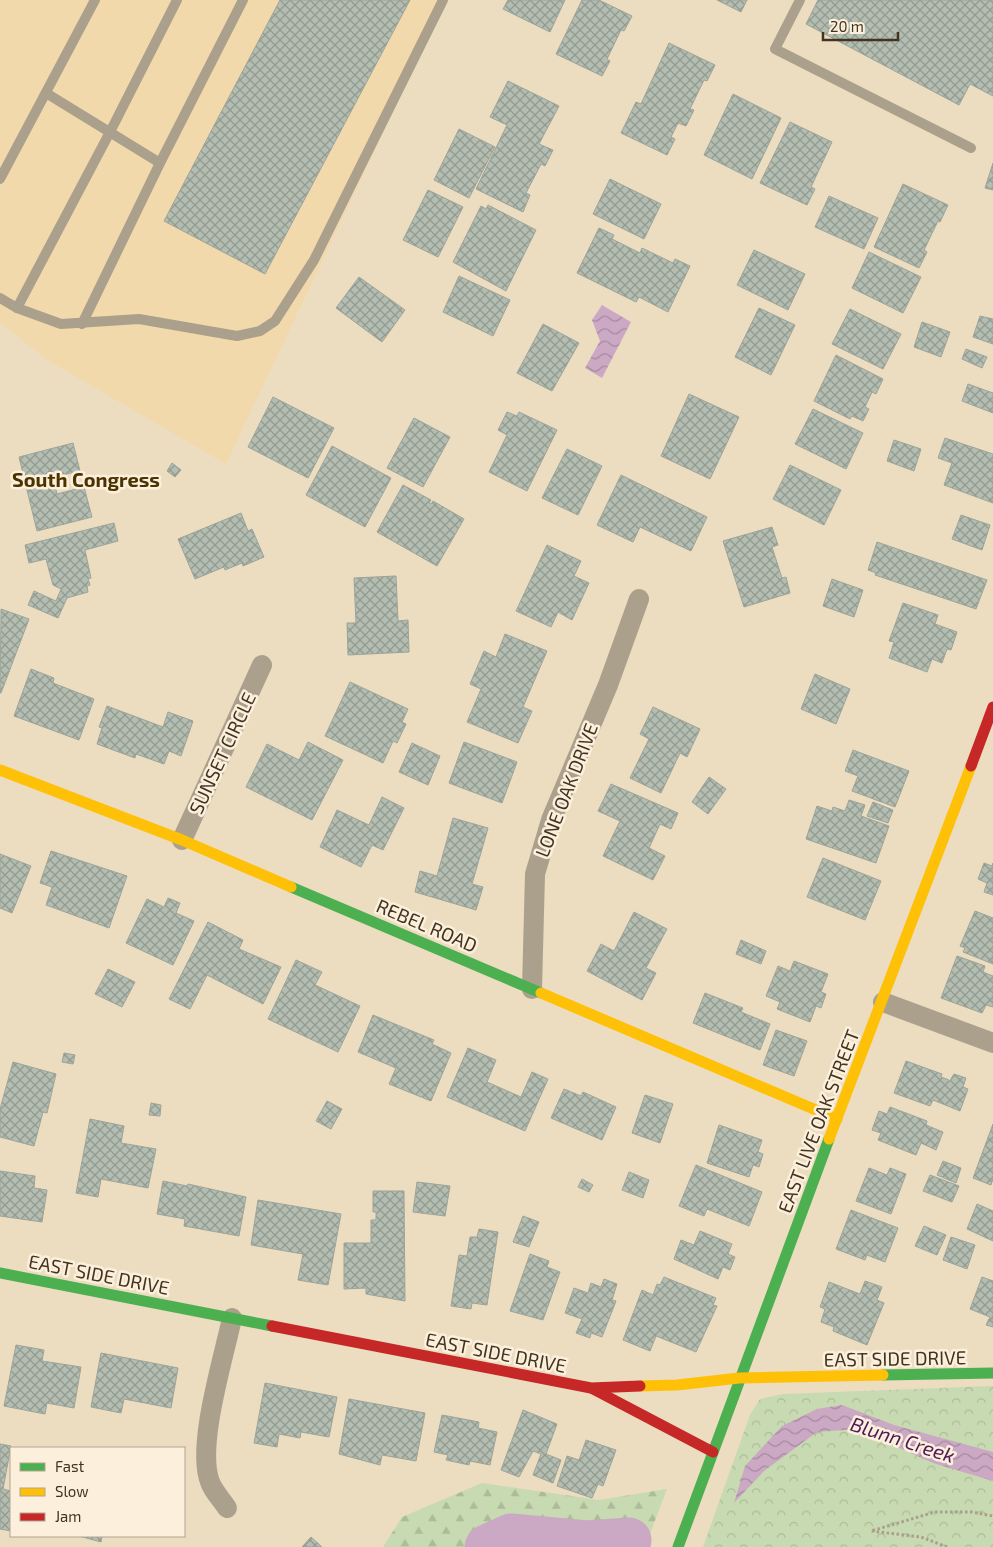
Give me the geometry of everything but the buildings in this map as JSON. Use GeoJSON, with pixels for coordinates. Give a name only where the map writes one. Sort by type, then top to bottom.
{"type":"FeatureCollection","features":[{"type":"Feature","properties":{"kind":"street","name":"LONE OAK DRIVE"},"geometry":{"type":"LineString","coordinates":[[532,989],[534,874],[550,820],[608,685],[639,599]]}},
{"type":"Feature","properties":{"kind":"street","name":"SUNSET CIRCLE"},"geometry":{"type":"LineString","coordinates":[[182,840],[262,665]]}},
{"type":"Feature","properties":{"kind":"street","name":"EAST LIVE OAK STREET"},"geometry":{"type":"LineString","coordinates":[[678,1547],[739,1378],[993,708]]}},
{"type":"Feature","properties":{"kind":"street","name":"REBEL ROAD"},"geometry":{"type":"LineString","coordinates":[[0,770],[182,840],[837,1119]]}},
{"type":"Feature","properties":{"kind":"street"},"geometry":{"type":"LineString","coordinates":[[883,1002],[993,1043]]}},
{"type":"Feature","properties":{"kind":"street","name":"EAST SIDE DRIVE"},"geometry":{"type":"LineString","coordinates":[[0,1273],[591,1388],[677,1385],[739,1378],[993,1373]]}},
{"type":"Feature","properties":{"kind":"street"},"geometry":{"type":"LineString","coordinates":[[227,1508],[210,1482],[206,1455],[210,1422],[232,1318]]}},
{"type":"Feature","properties":{"kind":"street"},"geometry":{"type":"LineString","coordinates":[[591,1388],[713,1452]]}},
{"type":"Feature","properties":{"kind":"lane"},"geometry":{"type":"LineString","coordinates":[[0,179],[96,0]]}},
{"type":"Feature","properties":{"kind":"lane"},"geometry":{"type":"LineString","coordinates":[[17,308],[177,0]]}},
{"type":"Feature","properties":{"kind":"lane"},"geometry":{"type":"LineString","coordinates":[[82,324],[160,163],[243,0]]}},
{"type":"Feature","properties":{"kind":"lane"},"geometry":{"type":"LineString","coordinates":[[0,298],[17,308],[61,324],[139,320],[237,336],[260,331],[275,321],[314,260],[443,0]]}},
{"type":"Feature","properties":{"kind":"lane"},"geometry":{"type":"LineString","coordinates":[[800,0],[775,49],[971,148]]}},
{"type":"Feature","properties":{"kind":"lane"},"geometry":{"type":"LineString","coordinates":[[46,93],[160,163]]}},
{"type":"Feature","properties":{"kind":"path"},"geometry":{"type":"LineString","coordinates":[[947,1547],[921,1536],[871,1531],[935,1512],[972,1512],[993,1516]]}},
{"type":"Feature","properties":{"kind":"shaded area"},"geometry":{"type":"Polygon","coordinates":[[[0,0],[446,0],[226,464],[49,361],[0,323],[0,0]]]}},
{"type":"Feature","properties":{"kind":"green space"},"geometry":{"type":"Polygon","coordinates":[[[993,1386],[993,1547],[703,1547],[750,1415],[760,1399],[783,1394],[993,1386]]]}},
{"type":"Feature","properties":{"kind":"green space"},"geometry":{"type":"Polygon","coordinates":[[[482,1483],[599,1500],[667,1489],[645,1547],[383,1547],[402,1517],[482,1483]]]}},
{"type":"Feature","properties":{"kind":"water"},"geometry":{"type":"Polygon","coordinates":[[[602,305],[631,322],[602,378],[585,368],[600,341],[592,320],[602,305]]]}},
{"type":"Feature","properties":{"kind":"water"},"geometry":{"type":"Polygon","coordinates":[[[842,1405],[894,1425],[993,1452],[993,1481],[933,1463],[857,1429],[817,1432],[764,1471],[734,1503],[745,1466],[782,1426],[817,1409],[842,1405]]]}},
{"type":"Feature","properties":{"kind":"waterway","name":"Blunn Creek"},"geometry":{"type":"LineString","coordinates":[[487,1547],[511,1536],[587,1543],[629,1540]]}},
{"type":"Feature","properties":{"kind":"traffic: fast"},"geometry":{"type":"LineString","coordinates":[[291,887],[541,993]]}},
{"type":"Feature","properties":{"kind":"traffic: fast"},"geometry":{"type":"LineString","coordinates":[[678,1547],[829,1139]]}},
{"type":"Feature","properties":{"kind":"traffic: fast"},"geometry":{"type":"LineString","coordinates":[[0,1273],[272,1326]]}},
{"type":"Feature","properties":{"kind":"traffic: fast"},"geometry":{"type":"LineString","coordinates":[[883,1375],[993,1373]]}},
{"type":"Feature","properties":{"kind":"traffic: slow"},"geometry":{"type":"LineString","coordinates":[[829,1139],[971,766]]}},
{"type":"Feature","properties":{"kind":"traffic: slow"},"geometry":{"type":"LineString","coordinates":[[0,770],[182,840],[291,887]]}},
{"type":"Feature","properties":{"kind":"traffic: slow"},"geometry":{"type":"LineString","coordinates":[[541,993],[837,1119]]}},
{"type":"Feature","properties":{"kind":"traffic: slow"},"geometry":{"type":"LineString","coordinates":[[640,1386],[677,1385],[739,1378],[883,1375]]}},
{"type":"Feature","properties":{"kind":"traffic: jam"},"geometry":{"type":"LineString","coordinates":[[971,766],[993,707]]}},
{"type":"Feature","properties":{"kind":"traffic: jam"},"geometry":{"type":"LineString","coordinates":[[272,1326],[591,1388],[640,1386]]}},
{"type":"Feature","properties":{"kind":"traffic: jam"},"geometry":{"type":"LineString","coordinates":[[593,1389],[713,1452]]}},
{"type":"Feature","properties":{"kind":"district","name":"South Congress"},"geometry":{"type":"Point","coordinates":[86,479]}}]}
